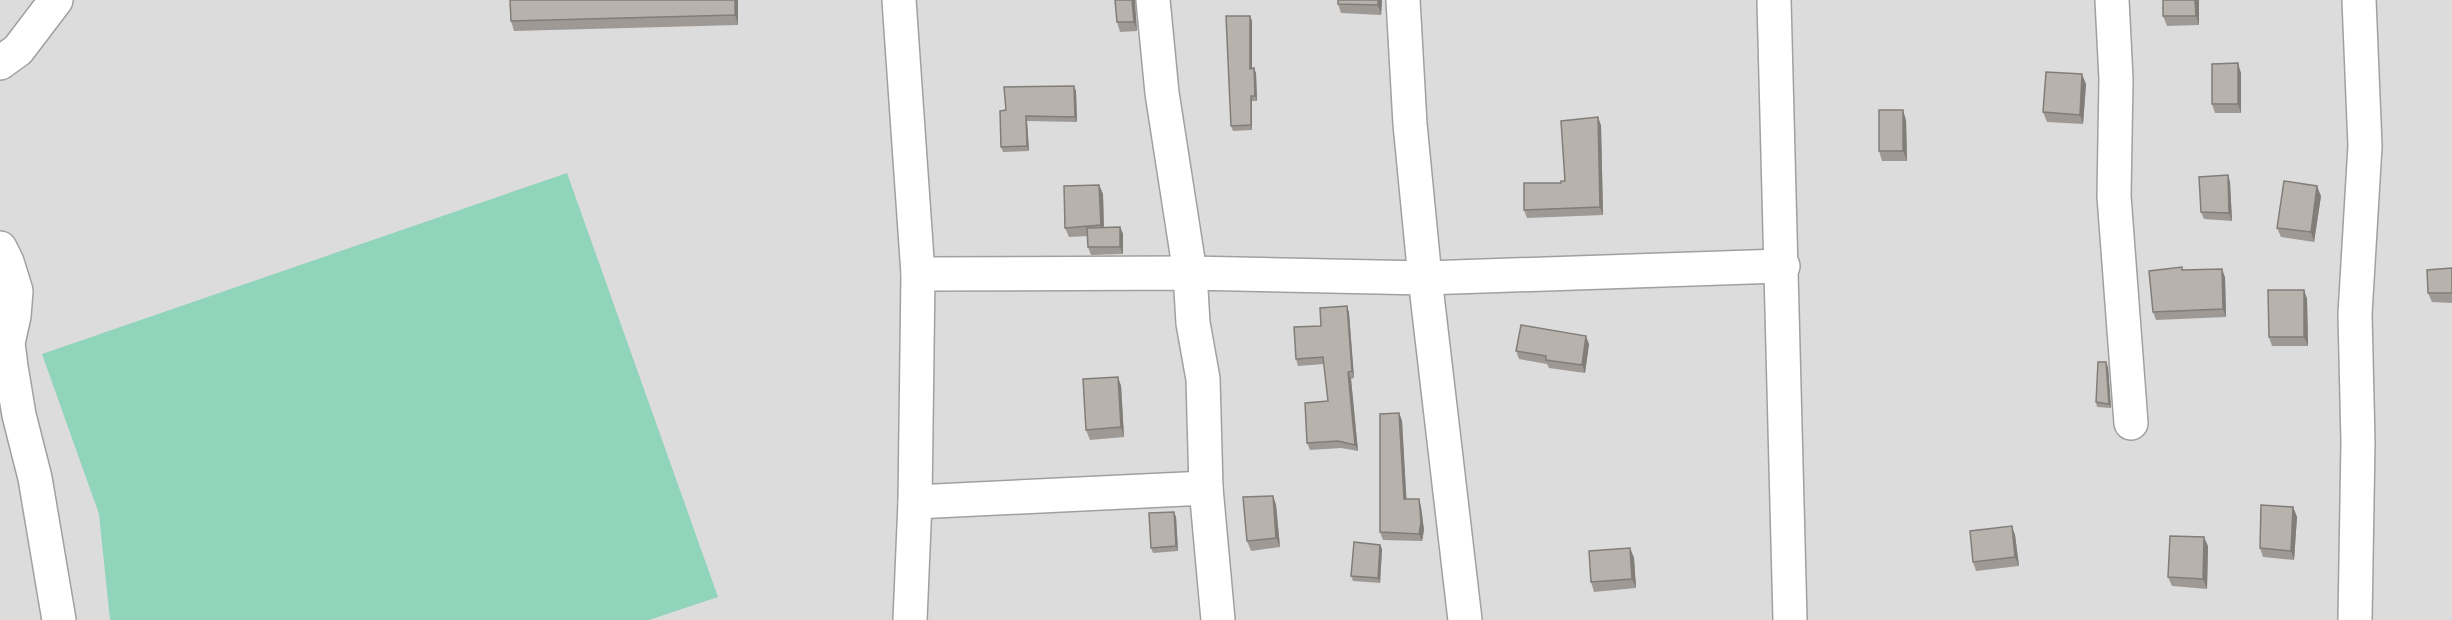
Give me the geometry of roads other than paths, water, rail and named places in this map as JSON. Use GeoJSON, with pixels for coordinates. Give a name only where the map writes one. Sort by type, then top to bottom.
{"type":"FeatureCollection","features":[{"type":"Feature","properties":{"kind":"street"},"geometry":{"type":"LineString","coordinates":[[0,63],[18,50],[56,0]]}},
{"type":"Feature","properties":{"kind":"street"},"geometry":{"type":"LineString","coordinates":[[899,0],[918,274],[915,502],[910,620]]}},
{"type":"Feature","properties":{"kind":"street"},"geometry":{"type":"LineString","coordinates":[[1153,0],[1162,93],[1190,273],[1193,323],[1203,379],[1206,488],[1218,620]]}},
{"type":"Feature","properties":{"kind":"street"},"geometry":{"type":"LineString","coordinates":[[1402,0],[1410,124],[1425,278],[1465,620]]}},
{"type":"Feature","properties":{"kind":"street"},"geometry":{"type":"LineString","coordinates":[[1774,0],[1783,266],[1790,620]]}},
{"type":"Feature","properties":{"kind":"street"},"geometry":{"type":"LineString","coordinates":[[2112,0],[2116,79],[2114,196],[2131,423]]}},
{"type":"Feature","properties":{"kind":"street"},"geometry":{"type":"LineString","coordinates":[[2355,620],[2358,442],[2355,314],[2365,146],[2359,0]]}},
{"type":"Feature","properties":{"kind":"street"},"geometry":{"type":"LineString","coordinates":[[0,248],[8,262],[16,291],[14,316],[8,343],[11,367],[19,415],[35,478],[59,620]]}},
{"type":"Feature","properties":{"kind":"street"},"geometry":{"type":"LineString","coordinates":[[918,274],[1190,273],[1425,278],[1783,266]]}},
{"type":"Feature","properties":{"kind":"street"},"geometry":{"type":"LineString","coordinates":[[915,502],[1206,488]]}}]}
